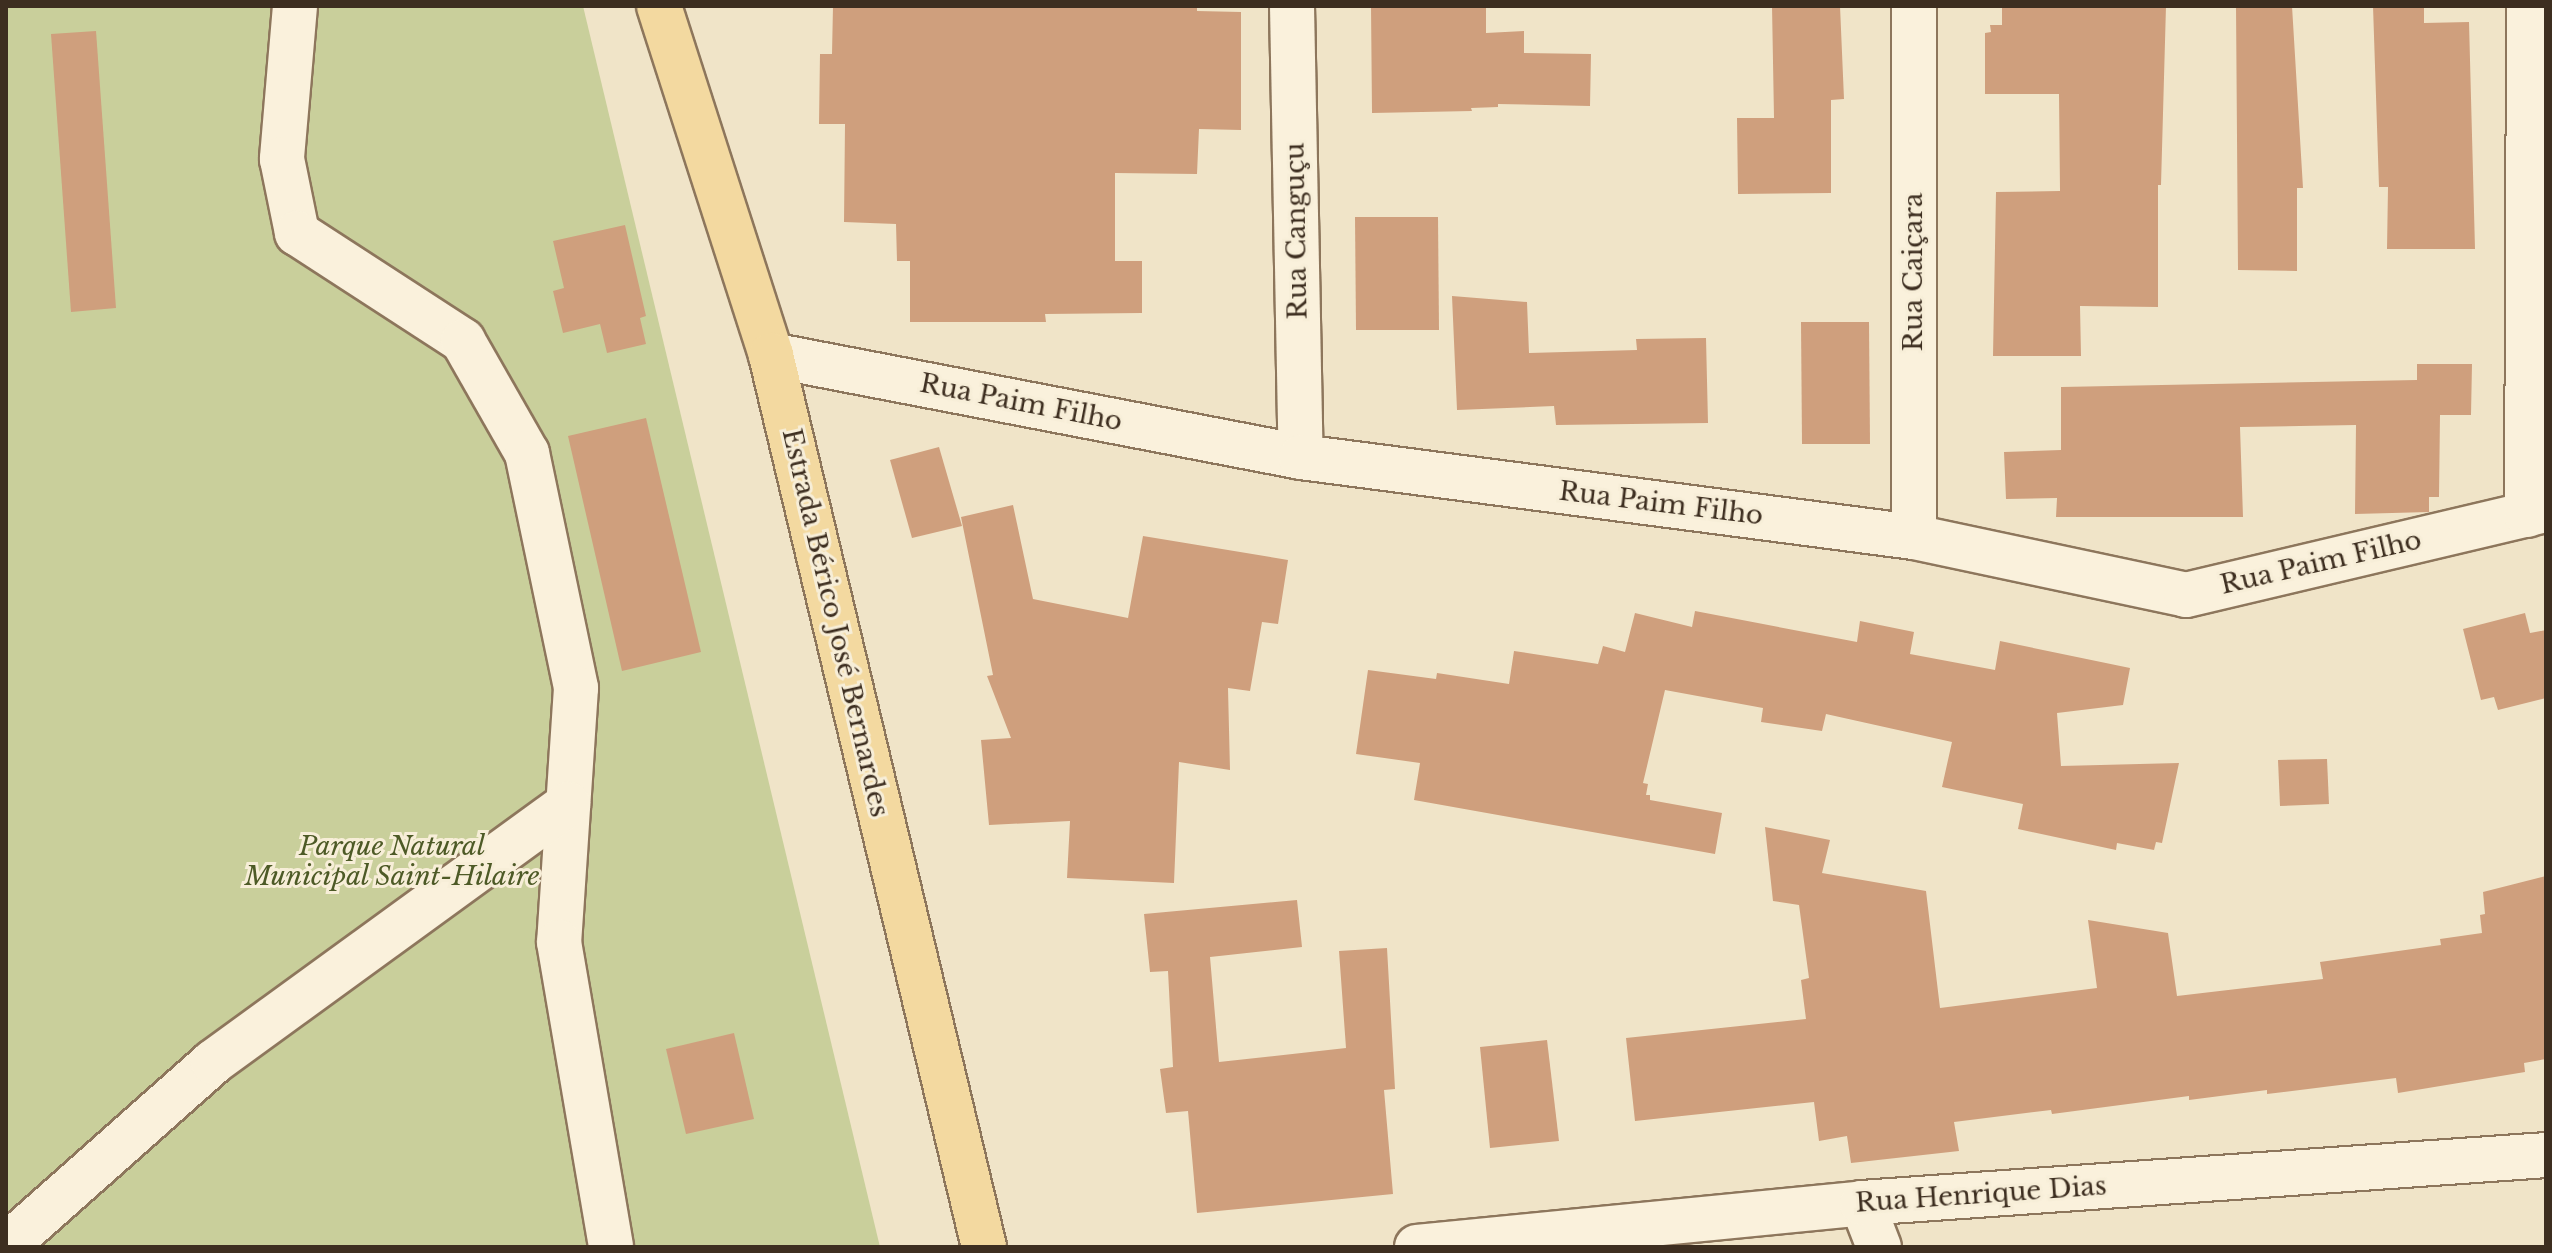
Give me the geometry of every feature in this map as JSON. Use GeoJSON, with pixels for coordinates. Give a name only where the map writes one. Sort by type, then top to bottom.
{"type":"FeatureCollection","features":[{"type":"Feature","properties":{"kind":"main road","name":"Estrada Bérico José Bernardes"},"geometry":{"type":"LineString","coordinates":[[659,6],[771,355],[984,1247]]}},
{"type":"Feature","properties":{"kind":"street"},"geometry":{"type":"LineString","coordinates":[[295,6],[282,159],[297,233],[463,341],[527,453],[576,688],[559,942],[611,1247]]}},
{"type":"Feature","properties":{"kind":"street","name":"Rua Canguçu"},"geometry":{"type":"LineString","coordinates":[[1292,6],[1301,457]]}},
{"type":"Feature","properties":{"kind":"street","name":"Rua Caiçara"},"geometry":{"type":"LineString","coordinates":[[1914,6],[1914,537]]}},
{"type":"Feature","properties":{"kind":"street"},"geometry":{"type":"LineString","coordinates":[[2529,6],[2537,512]]}},
{"type":"Feature","properties":{"kind":"street","name":"Rua Paim Filho"},"geometry":{"type":"LineString","coordinates":[[771,355],[1301,457],[1914,537],[2186,595],[2537,512]]}},
{"type":"Feature","properties":{"kind":"street"},"geometry":{"type":"LineString","coordinates":[[6,1246],[213,1062],[568,804]]}},
{"type":"Feature","properties":{"kind":"street","name":"Rua Henrique Dias"},"geometry":{"type":"LineString","coordinates":[[1417,1247],[1862,1203],[2546,1155]]}},
{"type":"Feature","properties":{"kind":"street"},"geometry":{"type":"LineString","coordinates":[[1862,1203],[1879,1247]]}},
{"type":"Feature","properties":{"kind":"green space","name":"Parque Natural Municipal Saint-Hilaire"},"geometry":{"type":"Polygon","coordinates":[[[6,6],[583,6],[880,1247],[6,1247],[6,6]]]}},
{"type":"Feature","properties":{"kind":"building"},"geometry":{"type":"Polygon","coordinates":[[[833,6],[1197,6],[1197,11],[1241,12],[1241,130],[1199,129],[1197,174],[1115,173],[1115,261],[1142,261],[1142,313],[1045,314],[1046,322],[910,322],[910,261],[897,261],[896,224],[844,222],[845,124],[819,124],[820,54],[832,54],[833,6]]]}},
{"type":"Feature","properties":{"kind":"building"},"geometry":{"type":"Polygon","coordinates":[[[1371,6],[1486,6],[1486,33],[1524,31],[1524,53],[1591,54],[1590,106],[1498,104],[1498,107],[1471,108],[1472,111],[1372,113],[1371,6]]]}},
{"type":"Feature","properties":{"kind":"building"},"geometry":{"type":"Polygon","coordinates":[[[1772,6],[1840,6],[1844,99],[1831,100],[1831,193],[1738,194],[1737,118],[1774,118],[1772,6]]]}},
{"type":"Feature","properties":{"kind":"building"},"geometry":{"type":"Polygon","coordinates":[[[2002,6],[2166,6],[2161,185],[2158,185],[2158,307],[2080,306],[2081,356],[1993,356],[1996,192],[2060,191],[2059,94],[1985,94],[1985,33],[1991,32],[1990,25],[2002,25],[2002,6]]]}},
{"type":"Feature","properties":{"kind":"building"},"geometry":{"type":"Polygon","coordinates":[[[2236,6],[2292,6],[2303,188],[2297,188],[2297,271],[2238,270],[2236,6]]]}},
{"type":"Feature","properties":{"kind":"building"},"geometry":{"type":"Polygon","coordinates":[[[2373,6],[2424,6],[2424,23],[2469,22],[2475,249],[2387,249],[2388,187],[2379,187],[2373,6]]]}},
{"type":"Feature","properties":{"kind":"building"},"geometry":{"type":"Polygon","coordinates":[[[96,31],[116,308],[71,312],[51,34],[96,31]]]}},
{"type":"Feature","properties":{"kind":"building"},"geometry":{"type":"Polygon","coordinates":[[[1355,217],[1438,217],[1439,330],[1356,330],[1355,217]]]}},
{"type":"Feature","properties":{"kind":"building"},"geometry":{"type":"Polygon","coordinates":[[[625,225],[646,316],[640,318],[646,344],[607,353],[600,324],[563,333],[553,291],[564,288],[553,241],[625,225]]]}},
{"type":"Feature","properties":{"kind":"building"},"geometry":{"type":"Polygon","coordinates":[[[1452,296],[1527,302],[1529,353],[1637,350],[1636,339],[1706,338],[1708,423],[1556,425],[1554,406],[1457,410],[1452,296]]]}},
{"type":"Feature","properties":{"kind":"building"},"geometry":{"type":"Polygon","coordinates":[[[1801,322],[1869,322],[1870,444],[1802,444],[1801,322]]]}},
{"type":"Feature","properties":{"kind":"building"},"geometry":{"type":"Polygon","coordinates":[[[2417,364],[2472,364],[2471,415],[2440,415],[2439,497],[2429,497],[2429,512],[2355,514],[2356,425],[2240,427],[2243,517],[2056,517],[2057,498],[2006,499],[2004,452],[2061,450],[2061,387],[2417,380],[2417,364]]]}},
{"type":"Feature","properties":{"kind":"building"},"geometry":{"type":"Polygon","coordinates":[[[646,418],[701,652],[622,671],[568,436],[646,418]]]}},
{"type":"Feature","properties":{"kind":"building"},"geometry":{"type":"Polygon","coordinates":[[[939,447],[962,526],[912,538],[890,460],[939,447]]]}},
{"type":"Feature","properties":{"kind":"building"},"geometry":{"type":"Polygon","coordinates":[[[1013,505],[1033,599],[1128,618],[1143,536],[1288,560],[1278,624],[1262,622],[1250,691],[1228,688],[1230,770],[1179,762],[1174,883],[1067,878],[1070,821],[989,825],[981,740],[1011,738],[987,676],[993,675],[961,517],[1013,505]]]}},
{"type":"Feature","properties":{"kind":"building"},"geometry":{"type":"Polygon","coordinates":[[[1695,611],[1857,642],[1860,621],[1914,632],[1910,654],[1995,670],[2000,641],[2130,668],[2123,705],[2057,713],[2061,766],[2179,763],[2162,843],[2156,842],[2154,850],[2117,843],[2116,850],[2018,829],[2023,804],[1942,787],[1952,742],[1826,714],[1822,731],[1761,722],[1763,708],[1665,690],[1643,783],[1648,784],[1646,795],[1650,795],[1650,800],[1722,813],[1715,854],[1414,800],[1420,763],[1356,754],[1368,670],[1436,679],[1437,673],[1509,684],[1514,651],[1598,664],[1603,646],[1625,652],[1635,613],[1692,627],[1695,611]]]}},
{"type":"Feature","properties":{"kind":"building"},"geometry":{"type":"Polygon","coordinates":[[[2525,613],[2530,633],[2546,630],[2546,698],[2498,710],[2494,697],[2481,700],[2463,629],[2525,613]]]}},
{"type":"Feature","properties":{"kind":"building"},"geometry":{"type":"Polygon","coordinates":[[[2327,759],[2329,804],[2280,806],[2278,760],[2327,759]]]}},
{"type":"Feature","properties":{"kind":"building"},"geometry":{"type":"Polygon","coordinates":[[[1765,827],[1830,840],[1822,873],[1926,891],[1940,1008],[2097,988],[2088,920],[2168,933],[2177,996],[2323,979],[2320,962],[2441,945],[2440,939],[2482,933],[2480,915],[2485,914],[2483,892],[2546,876],[2546,1059],[2524,1063],[2525,1072],[2398,1093],[2396,1078],[2267,1094],[2267,1090],[2189,1100],[2189,1096],[2052,1114],[2051,1110],[1954,1122],[1959,1151],[1851,1163],[1847,1136],[1819,1141],[1814,1102],[1635,1121],[1626,1038],[1806,1019],[1801,980],[1809,978],[1799,905],[1773,901],[1765,827]]]}},
{"type":"Feature","properties":{"kind":"building"},"geometry":{"type":"Polygon","coordinates":[[[1297,900],[1302,947],[1210,957],[1219,1062],[1346,1048],[1339,951],[1387,948],[1395,1089],[1384,1090],[1393,1194],[1197,1213],[1188,1111],[1166,1113],[1160,1069],[1173,1067],[1168,971],[1150,972],[1144,914],[1297,900]]]}},
{"type":"Feature","properties":{"kind":"building"},"geometry":{"type":"Polygon","coordinates":[[[734,1033],[754,1119],[686,1134],[666,1049],[734,1033]]]}},
{"type":"Feature","properties":{"kind":"building"},"geometry":{"type":"Polygon","coordinates":[[[1547,1040],[1559,1141],[1490,1148],[1480,1047],[1547,1040]]]}}]}
